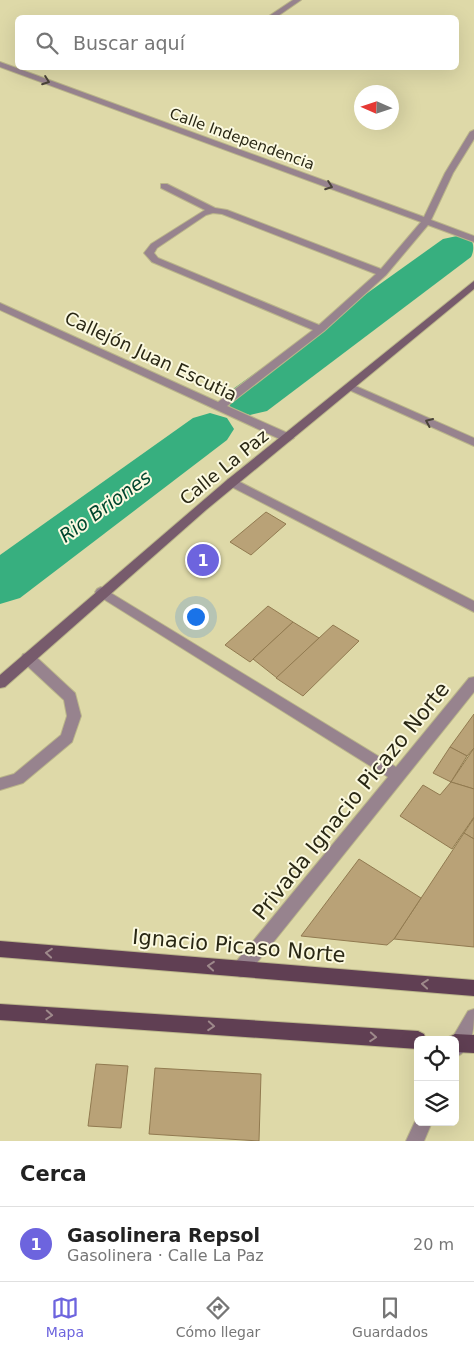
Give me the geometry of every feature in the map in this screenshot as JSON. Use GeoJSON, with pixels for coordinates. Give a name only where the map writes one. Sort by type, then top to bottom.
{"type":"FeatureCollection","features":[{"type":"Feature","properties":{"kind":"main road","name":"Calle La Paz"},"geometry":{"type":"LineString","coordinates":[[0,683],[102,592],[232,482],[351,387],[474,284]]}},
{"type":"Feature","properties":{"kind":"main road","name":"Ignacio Picaso Norte"},"geometry":{"type":"LineString","coordinates":[[0,949],[474,988]]}},
{"type":"Feature","properties":{"kind":"main road"},"geometry":{"type":"LineString","coordinates":[[0,1012],[414,1040]]}},
{"type":"Feature","properties":{"kind":"street"},"geometry":{"type":"LineString","coordinates":[[274,15],[298,0]]}},
{"type":"Feature","properties":{"kind":"street","name":"Calle Independencia"},"geometry":{"type":"LineString","coordinates":[[0,64],[15,70]]}},
{"type":"Feature","properties":{"kind":"street","name":"Calle Independencia"},"geometry":{"type":"LineString","coordinates":[[16,70],[474,239]]}},
{"type":"Feature","properties":{"kind":"street"},"geometry":{"type":"LineString","coordinates":[[219,406],[320,329],[383,273],[426,222],[449,173],[474,132]]}},
{"type":"Feature","properties":{"kind":"street"},"geometry":{"type":"LineString","coordinates":[[164,186],[213,210],[224,212],[383,273]]}},
{"type":"Feature","properties":{"kind":"street"},"geometry":{"type":"LineString","coordinates":[[213,210],[203,213],[154,246],[149,254],[155,260],[320,329]]}},
{"type":"Feature","properties":{"kind":"street","name":"Callejón Juan Escutia"},"geometry":{"type":"LineString","coordinates":[[0,306],[288,438]]}},
{"type":"Feature","properties":{"kind":"street"},"geometry":{"type":"LineString","coordinates":[[351,387],[474,442]]}},
{"type":"Feature","properties":{"kind":"street"},"geometry":{"type":"LineString","coordinates":[[232,482],[474,607]]}},
{"type":"Feature","properties":{"kind":"street"},"geometry":{"type":"LineString","coordinates":[[102,592],[398,776]]}},
{"type":"Feature","properties":{"kind":"street"},"geometry":{"type":"LineString","coordinates":[[0,784],[18,779],[67,738],[74,716],[70,697],[28,658]]}},
{"type":"Feature","properties":{"kind":"street","name":"Privada Ignacio Picazo Norte"},"geometry":{"type":"LineString","coordinates":[[242,969],[474,682]]}},
{"type":"Feature","properties":{"kind":"street"},"geometry":{"type":"LineString","coordinates":[[461,1045],[474,1017]]}},
{"type":"Feature","properties":{"kind":"street"},"geometry":{"type":"LineString","coordinates":[[415,1141],[421,1126]]}},
{"type":"Feature","properties":{"kind":"building"},"geometry":{"type":"Polygon","coordinates":[[[266,512],[286,524],[251,555],[230,542],[266,512]]]}},
{"type":"Feature","properties":{"kind":"building"},"geometry":{"type":"Polygon","coordinates":[[[268,606],[293,622],[250,662],[225,645],[268,606]]]}},
{"type":"Feature","properties":{"kind":"building"},"geometry":{"type":"Polygon","coordinates":[[[293,622],[319,638],[277,678],[253,659],[293,622]]]}},
{"type":"Feature","properties":{"kind":"building"},"geometry":{"type":"Polygon","coordinates":[[[333,625],[359,641],[303,696],[276,678],[333,625]]]}},
{"type":"Feature","properties":{"kind":"building"},"geometry":{"type":"Polygon","coordinates":[[[474,714],[474,748],[467,756],[450,747],[474,714]]]}},
{"type":"Feature","properties":{"kind":"building"},"geometry":{"type":"Polygon","coordinates":[[[450,747],[467,756],[451,782],[433,773],[450,747]]]}},
{"type":"Feature","properties":{"kind":"building"},"geometry":{"type":"Polygon","coordinates":[[[474,748],[474,789],[451,782],[474,748]]]}},
{"type":"Feature","properties":{"kind":"building"},"geometry":{"type":"Polygon","coordinates":[[[451,782],[474,789],[474,817],[452,849],[400,816],[423,785],[440,795],[451,782]]]}},
{"type":"Feature","properties":{"kind":"building"},"geometry":{"type":"Polygon","coordinates":[[[474,818],[474,839],[464,833],[474,818]]]}},
{"type":"Feature","properties":{"kind":"building"},"geometry":{"type":"Polygon","coordinates":[[[464,833],[474,839],[474,947],[394,939],[464,833]]]}},
{"type":"Feature","properties":{"kind":"building"},"geometry":{"type":"Polygon","coordinates":[[[359,859],[421,898],[394,939],[387,945],[301,936],[359,859]]]}},
{"type":"Feature","properties":{"kind":"building"},"geometry":{"type":"Polygon","coordinates":[[[96,1064],[128,1066],[121,1128],[88,1126],[96,1064]]]}},
{"type":"Feature","properties":{"kind":"building"},"geometry":{"type":"Polygon","coordinates":[[[155,1068],[261,1074],[259,1141],[149,1134],[155,1068]]]}},
{"type":"Feature","properties":{"kind":"waterway","name":"Rio Briones"},"geometry":{"type":"LineString","coordinates":[[250,400],[457,248]]}},
{"type":"Feature","properties":{"kind":"waterway","name":"Rio Briones"},"geometry":{"type":"LineString","coordinates":[[0,583],[210,429]]}},
{"type":"Feature","properties":{"kind":"place","name":"Gasolinera Repsol"},"geometry":{"type":"Point","coordinates":[203,560]}}]}
